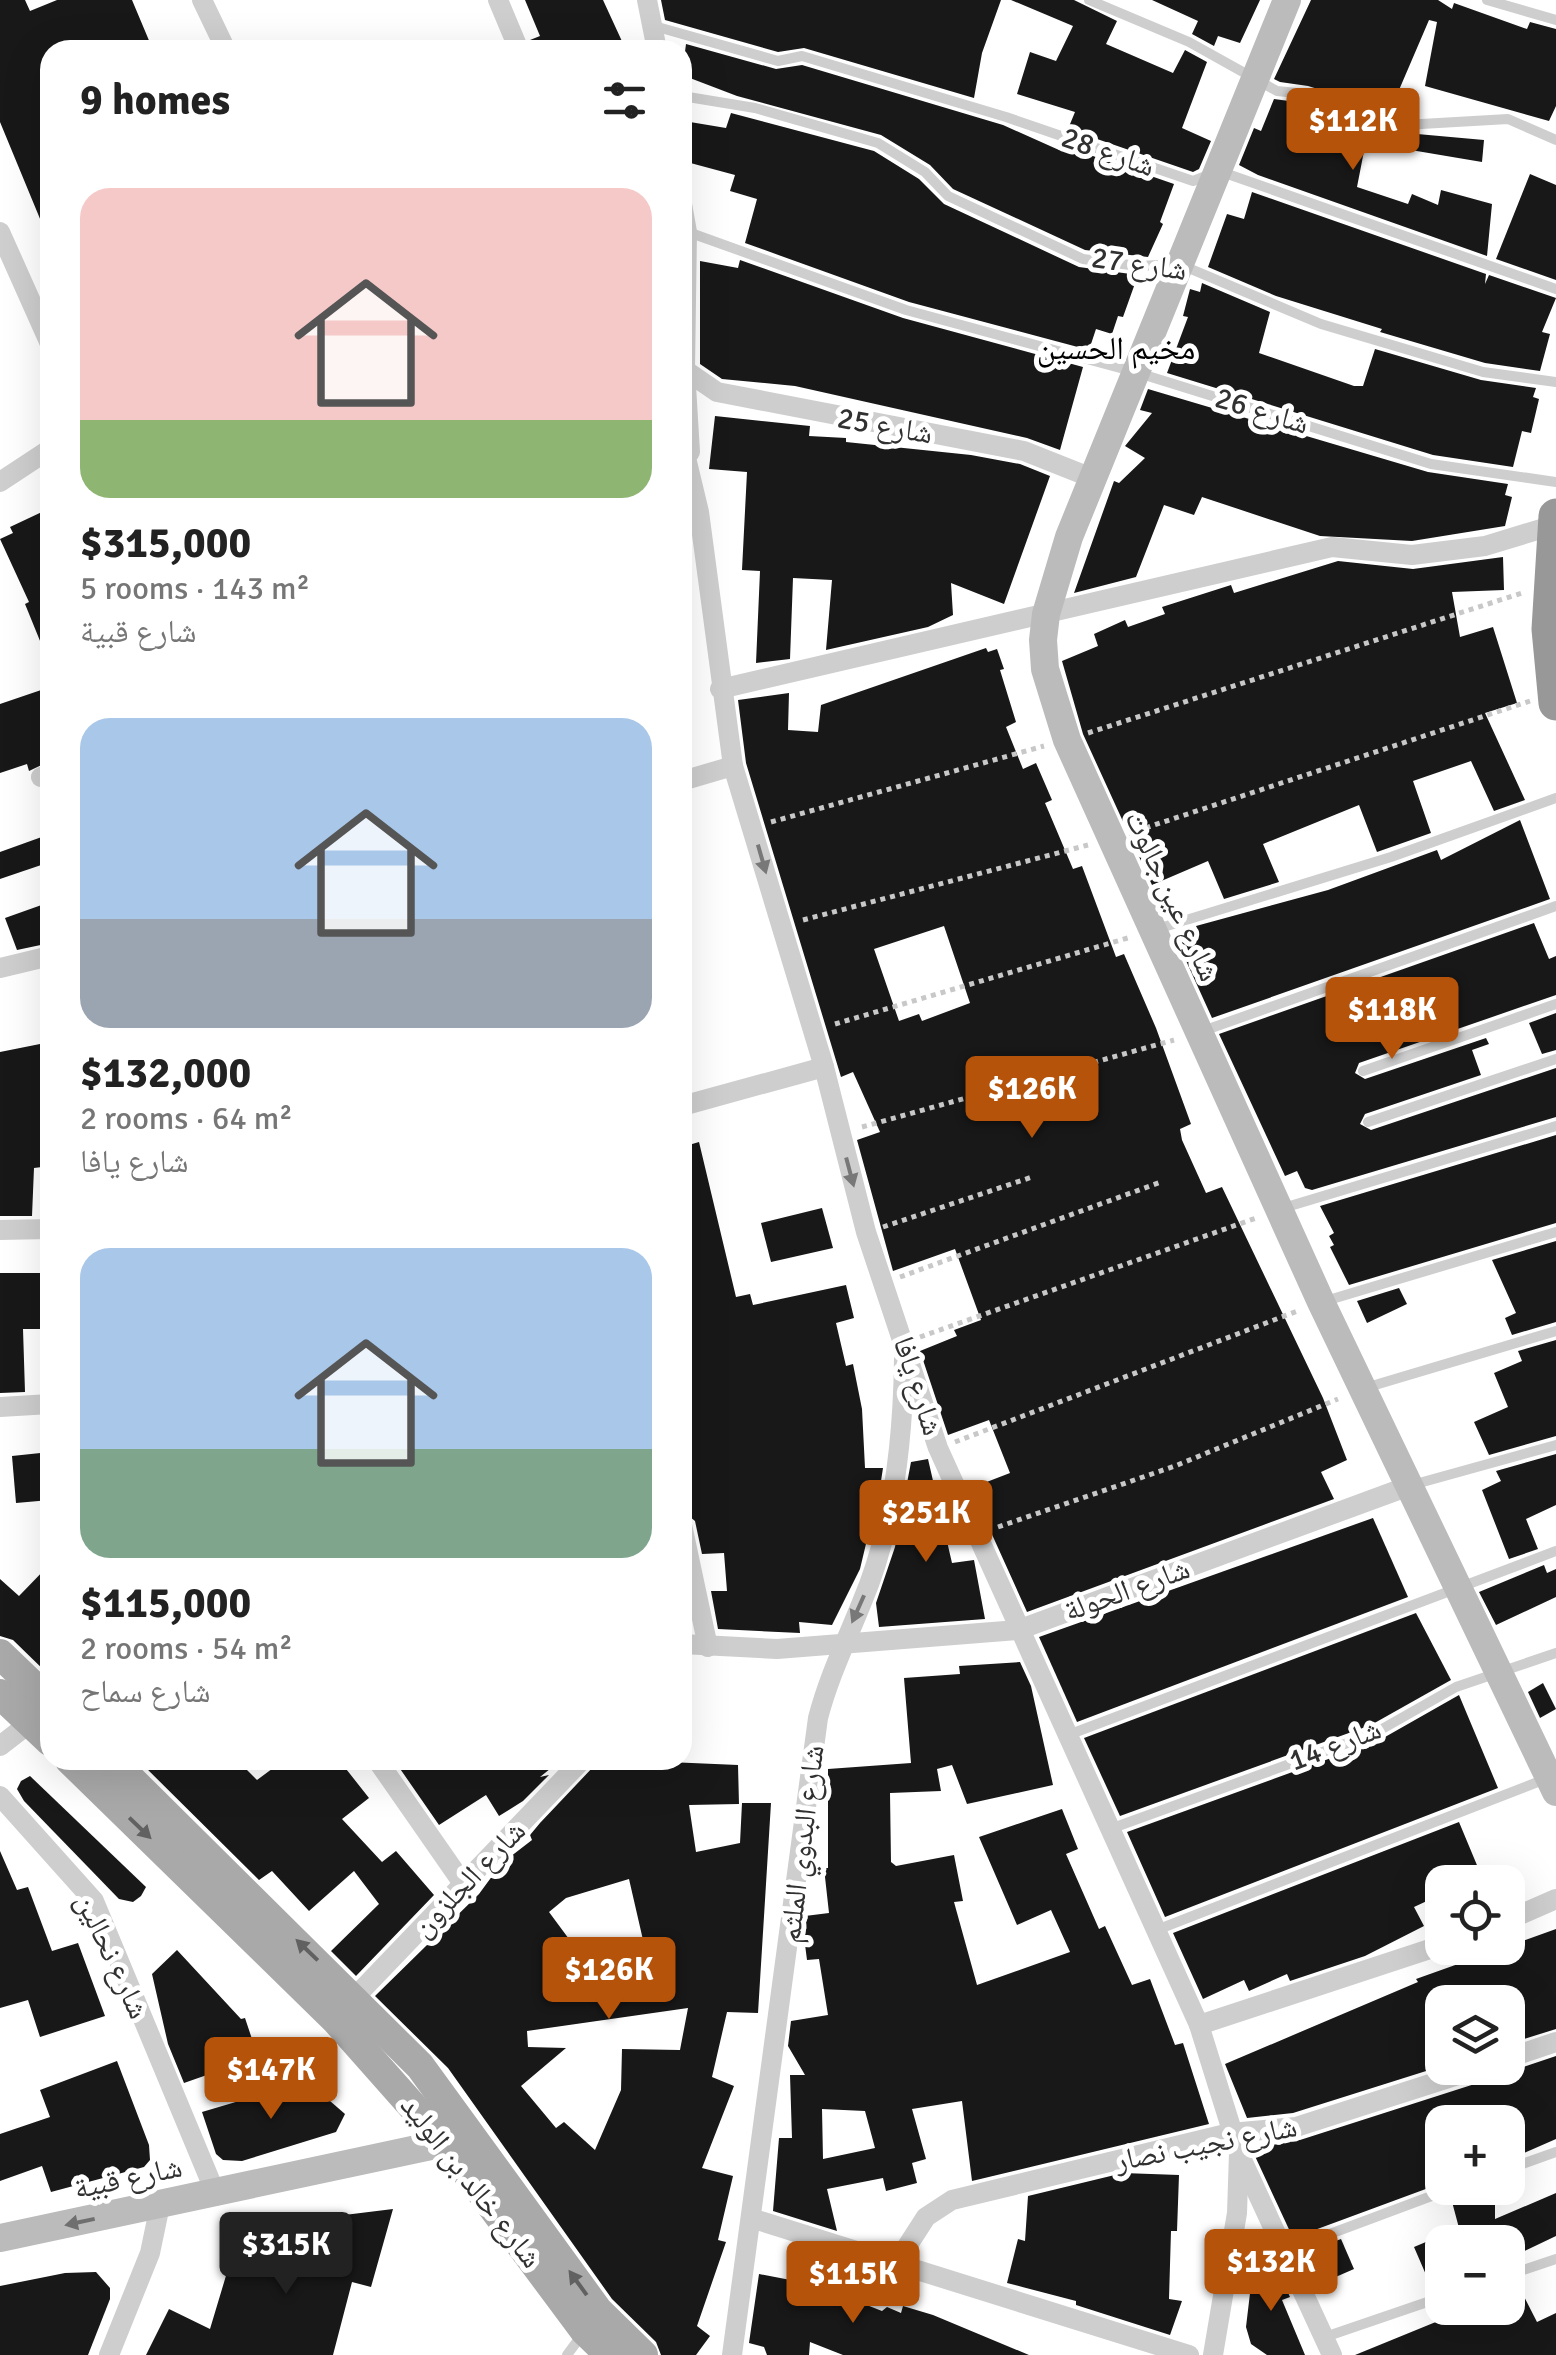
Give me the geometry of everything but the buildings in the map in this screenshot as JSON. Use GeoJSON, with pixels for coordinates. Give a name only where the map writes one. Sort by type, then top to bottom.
{"type":"FeatureCollection","features":[{"type":"Feature","properties":{"kind":"highway"},"geometry":{"type":"LineString","coordinates":[[1555,521],[1551,583],[1555,698]]}},
{"type":"Feature","properties":{"kind":"main road"},"geometry":{"type":"LineString","coordinates":[[0,1654],[40,1716]]}},
{"type":"Feature","properties":{"kind":"main road"},"geometry":{"type":"LineString","coordinates":[[0,1694],[40,1719]]}},
{"type":"Feature","properties":{"kind":"main road","name":"شارع خالد بن الوليد"},"geometry":{"type":"LineString","coordinates":[[80,1770],[336,2020],[444,2143],[576,2343],[610,2355]]}},
{"type":"Feature","properties":{"kind":"main road","name":"شارع خالد بن الوليد"},"geometry":{"type":"LineString","coordinates":[[122,1770],[420,2066],[598,2311],[643,2355]]}},
{"type":"Feature","properties":{"kind":"street"},"geometry":{"type":"LineString","coordinates":[[202,0],[221,40]]}},
{"type":"Feature","properties":{"kind":"street"},"geometry":{"type":"LineString","coordinates":[[498,0],[515,40]]}},
{"type":"Feature","properties":{"kind":"street"},"geometry":{"type":"LineString","coordinates":[[646,0],[655,40]]}},
{"type":"Feature","properties":{"kind":"street","name":"شارع عين جالوت"},"geometry":{"type":"LineString","coordinates":[[1287,0],[1092,478],[1046,614],[1045,668],[1067,740],[1109,840],[1321,1302],[1554,1782]]}},
{"type":"Feature","properties":{"kind":"street"},"geometry":{"type":"LineString","coordinates":[[0,232],[40,322]]}},
{"type":"Feature","properties":{"kind":"street","name":"شارع 25"},"geometry":{"type":"LineString","coordinates":[[692,374],[717,392],[1024,451],[1092,478]]}},
{"type":"Feature","properties":{"kind":"street"},"geometry":{"type":"LineString","coordinates":[[0,482],[40,456]]}},
{"type":"Feature","properties":{"kind":"street","name":"شارع يافا"},"geometry":{"type":"LineString","coordinates":[[692,478],[734,766],[824,1067],[866,1232],[938,1448],[1153,1932],[1199,2026],[1239,2154],[1237,2214],[1213,2355]]}},
{"type":"Feature","properties":{"kind":"street"},"geometry":{"type":"LineString","coordinates":[[720,689],[1228,568],[1332,547],[1412,555],[1486,546],[1555,521]]}},
{"type":"Feature","properties":{"kind":"street"},"geometry":{"type":"LineString","coordinates":[[692,777],[734,766]]}},
{"type":"Feature","properties":{"kind":"street"},"geometry":{"type":"LineString","coordinates":[[0,968],[40,958]]}},
{"type":"Feature","properties":{"kind":"street"},"geometry":{"type":"LineString","coordinates":[[692,1103],[824,1067]]}},
{"type":"Feature","properties":{"kind":"street"},"geometry":{"type":"LineString","coordinates":[[0,1230],[40,1229]]}},
{"type":"Feature","properties":{"kind":"street","name":"شارع البدوي الملثم"},"geometry":{"type":"LineString","coordinates":[[732,2355],[754,2219],[818,1718],[842,1644],[862,1602],[892,1498],[904,1342]]}},
{"type":"Feature","properties":{"kind":"street"},"geometry":{"type":"LineString","coordinates":[[0,1406],[40,1404]]}},
{"type":"Feature","properties":{"kind":"street","name":"شارع الحولة"},"geometry":{"type":"LineString","coordinates":[[692,1648],[842,1644],[1018,1630],[1409,1486]]}},
{"type":"Feature","properties":{"kind":"street"},"geometry":{"type":"LineString","coordinates":[[0,1746],[40,1724]]}},
{"type":"Feature","properties":{"kind":"street"},"geometry":{"type":"LineString","coordinates":[[384,1770],[464,1886]]}},
{"type":"Feature","properties":{"kind":"street","name":"شارع الجلزون"},"geometry":{"type":"LineString","coordinates":[[354,1997],[573,1770]]}},
{"type":"Feature","properties":{"kind":"street","name":"شارع نحالين"},"geometry":{"type":"LineString","coordinates":[[0,1796],[94,1901],[215,2192]]}},
{"type":"Feature","properties":{"kind":"street"},"geometry":{"type":"LineString","coordinates":[[1525,1913],[1556,1899]]}},
{"type":"Feature","properties":{"kind":"street"},"geometry":{"type":"LineString","coordinates":[[1199,2026],[1425,1951]]}},
{"type":"Feature","properties":{"kind":"street"},"geometry":{"type":"LineString","coordinates":[[1525,2052],[1556,2042]]}},
{"type":"Feature","properties":{"kind":"street","name":"شارع نجيب نصار"},"geometry":{"type":"LineString","coordinates":[[896,2262],[926,2217],[952,2200],[1230,2133],[1296,2127],[1427,2085]]}},
{"type":"Feature","properties":{"kind":"street","name":"شارع قبية"},"geometry":{"type":"LineString","coordinates":[[0,2238],[444,2143]]}},
{"type":"Feature","properties":{"kind":"street"},"geometry":{"type":"LineString","coordinates":[[1239,2154],[1329,2346]]}},
{"type":"Feature","properties":{"kind":"street"},"geometry":{"type":"LineString","coordinates":[[109,2355],[150,2253],[160,2205]]}},
{"type":"Feature","properties":{"kind":"street"},"geometry":{"type":"LineString","coordinates":[[754,2219],[1189,2355]]}},
{"type":"Feature","properties":{"kind":"lane"},"geometry":{"type":"LineString","coordinates":[[1089,0],[1189,42],[1277,91],[1306,94],[1404,125],[1508,119],[1556,140]]}},
{"type":"Feature","properties":{"kind":"lane"},"geometry":{"type":"LineString","coordinates":[[1487,0],[1556,20]]}},
{"type":"Feature","properties":{"kind":"lane","name":"شارع 28"},"geometry":{"type":"LineString","coordinates":[[653,26],[778,60],[802,56],[1006,117],[1194,181],[1218,171],[1556,289]]}},
{"type":"Feature","properties":{"kind":"lane","name":"شارع 27"},"geometry":{"type":"LineString","coordinates":[[692,98],[754,108],[878,142],[925,172],[948,196],[1083,258],[1138,266],[1178,264],[1321,324],[1483,372],[1556,382]]}},
{"type":"Feature","properties":{"kind":"lane","name":"شارع 26"},"geometry":{"type":"LineString","coordinates":[[692,234],[906,310],[1135,372],[1431,464],[1556,482]]}},
{"type":"Feature","properties":{"kind":"lane"},"geometry":{"type":"LineString","coordinates":[[1151,931],[1391,858],[1556,798]]}},
{"type":"Feature","properties":{"kind":"lane"},"geometry":{"type":"LineString","coordinates":[[1200,1033],[1556,906]]}},
{"type":"Feature","properties":{"kind":"lane"},"geometry":{"type":"LineString","coordinates":[[1362,1071],[1556,1004]]}},
{"type":"Feature","properties":{"kind":"lane"},"geometry":{"type":"LineString","coordinates":[[1368,1122],[1556,1059]]}},
{"type":"Feature","properties":{"kind":"lane"},"geometry":{"type":"LineString","coordinates":[[1280,1209],[1556,1126]]}},
{"type":"Feature","properties":{"kind":"lane"},"geometry":{"type":"LineString","coordinates":[[1321,1302],[1556,1232]]}},
{"type":"Feature","properties":{"kind":"lane"},"geometry":{"type":"LineString","coordinates":[[1364,1388],[1556,1331]]}},
{"type":"Feature","properties":{"kind":"lane","name":"شارع الحولة"},"geometry":{"type":"LineString","coordinates":[[1409,1486],[1556,1445]]}},
{"type":"Feature","properties":{"kind":"lane"},"geometry":{"type":"LineString","coordinates":[[1068,1735],[1459,1585],[1556,1552]]}},
{"type":"Feature","properties":{"kind":"lane","name":"شارع 14"},"geometry":{"type":"LineString","coordinates":[[1110,1829],[1374,1734],[1456,1687],[1556,1652]]}},
{"type":"Feature","properties":{"kind":"lane"},"geometry":{"type":"LineString","coordinates":[[1153,1932],[1554,1782]]}},
{"type":"Feature","properties":{"kind":"lane"},"geometry":{"type":"LineString","coordinates":[[1525,2162],[1556,2152]]}},
{"type":"Feature","properties":{"kind":"lane"},"geometry":{"type":"LineString","coordinates":[[1287,2250],[1425,2198]]}},
{"type":"Feature","properties":{"kind":"lane"},"geometry":{"type":"LineString","coordinates":[[1525,2270],[1556,2259]]}},
{"type":"Feature","properties":{"kind":"lane"},"geometry":{"type":"LineString","coordinates":[[1329,2346],[1425,2304]]}},
{"type":"Feature","properties":{"kind":"path"},"geometry":{"type":"LineString","coordinates":[[753,827],[1067,740],[1551,583]]}},
{"type":"Feature","properties":{"kind":"path"},"geometry":{"type":"LineString","coordinates":[[781,926],[1109,840],[1555,698]]}},
{"type":"Feature","properties":{"kind":"path"},"geometry":{"type":"LineString","coordinates":[[812,1030],[1151,931]]}},
{"type":"Feature","properties":{"kind":"path"},"geometry":{"type":"LineString","coordinates":[[840,1133],[1200,1033]]}},
{"type":"Feature","properties":{"kind":"path"},"geometry":{"type":"LineString","coordinates":[[866,1232],[1032,1177]]}},
{"type":"Feature","properties":{"kind":"path"},"geometry":{"type":"LineString","coordinates":[[883,1283],[1161,1182]]}},
{"type":"Feature","properties":{"kind":"path"},"geometry":{"type":"LineString","coordinates":[[904,1342],[1280,1209]]}},
{"type":"Feature","properties":{"kind":"path"},"geometry":{"type":"LineString","coordinates":[[938,1448],[1321,1302]]}},
{"type":"Feature","properties":{"kind":"path"},"geometry":{"type":"LineString","coordinates":[[977,1534],[1176,1466],[1364,1388]]}},
{"type":"Feature","properties":{"kind":"district","name":"مخيم الحسين"},"geometry":{"type":"Point","coordinates":[1116,348]}}]}
